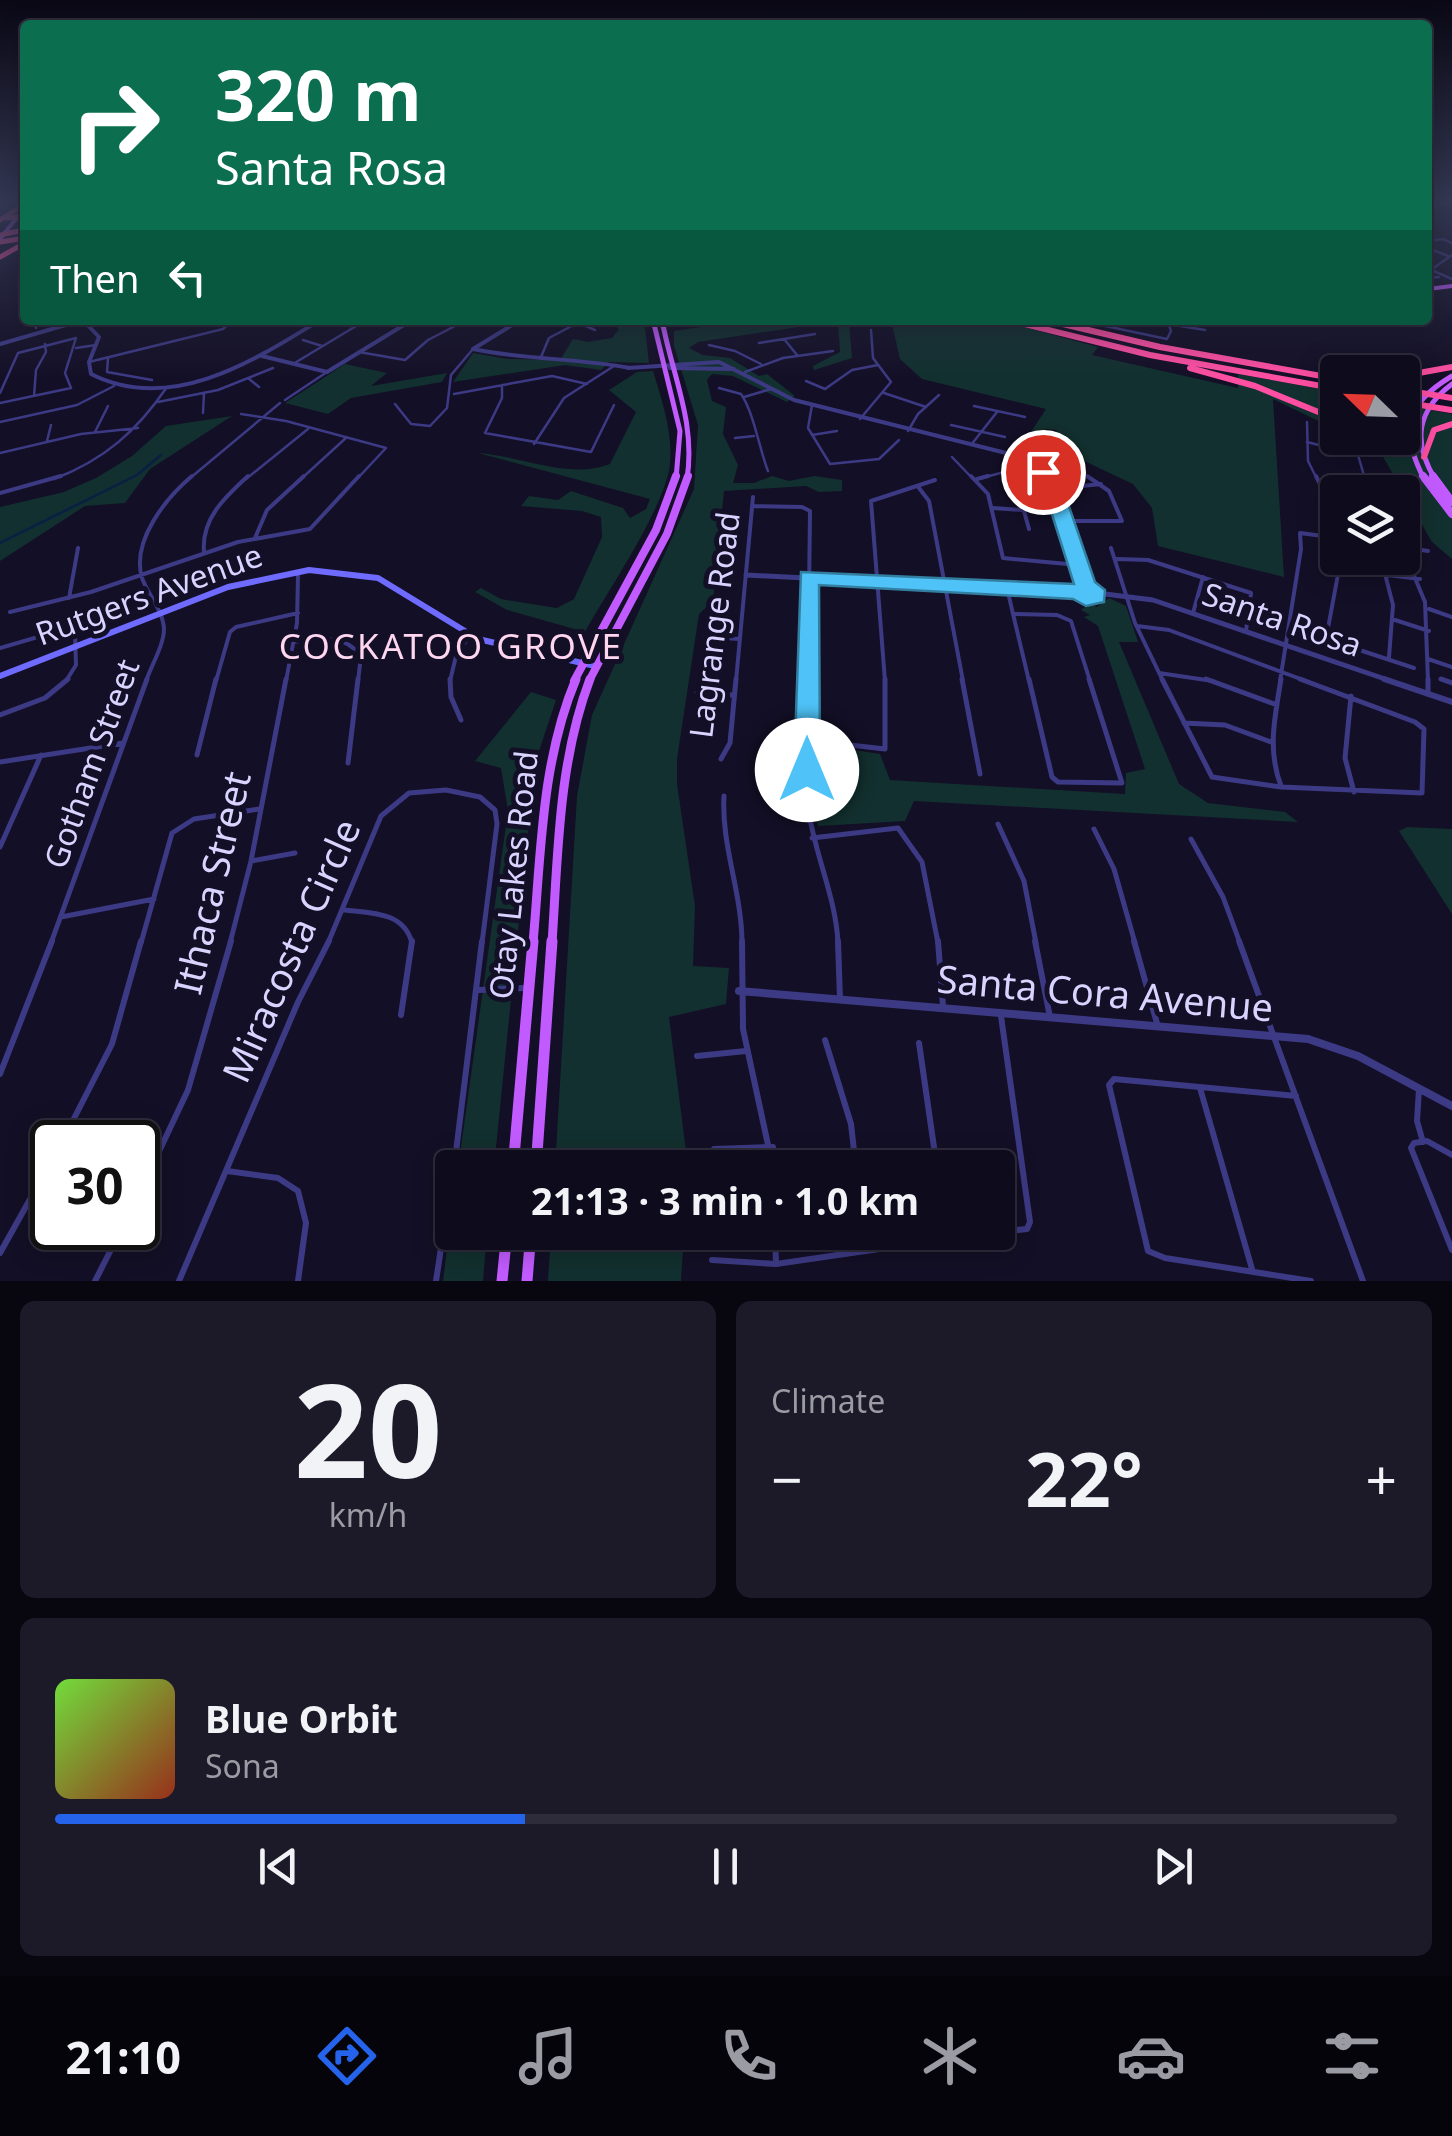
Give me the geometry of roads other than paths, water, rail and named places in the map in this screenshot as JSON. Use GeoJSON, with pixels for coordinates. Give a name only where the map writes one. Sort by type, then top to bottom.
{"type":"FeatureCollection","features":[{"type":"Feature","properties":{"kind":"highway"},"geometry":{"type":"LineString","coordinates":[[1027,325],[1247,383],[1320,410]]}},
{"type":"Feature","properties":{"kind":"highway"},"geometry":{"type":"LineString","coordinates":[[1067,325],[1146,344],[1320,373]]}},
{"type":"Feature","properties":{"kind":"highway"},"geometry":{"type":"LineString","coordinates":[[1095,343],[1320,388]]}},
{"type":"Feature","properties":{"kind":"highway"},"geometry":{"type":"LineString","coordinates":[[1420,373],[1452,367]]}},
{"type":"Feature","properties":{"kind":"highway"},"geometry":{"type":"LineString","coordinates":[[1420,393],[1452,398]]}},
{"type":"Feature","properties":{"kind":"highway"},"geometry":{"type":"LineString","coordinates":[[1420,405],[1451,410]]}},
{"type":"Feature","properties":{"kind":"highway"},"geometry":{"type":"LineString","coordinates":[[1424,457],[1434,430],[1452,424]]}},
{"type":"Feature","properties":{"kind":"main road","name":"Otay Lakes Road"},"geometry":{"type":"LineString","coordinates":[[514,1150],[547,786],[559,726],[582,664],[672,494],[681,448],[679,425],[661,367],[654,325]]}},
{"type":"Feature","properties":{"kind":"main road","name":"Otay Lakes Road"},"geometry":{"type":"LineString","coordinates":[[537,1150],[563,790],[576,720],[596,666],[677,508],[690,468],[691,435],[663,325]]}},
{"type":"Feature","properties":{"kind":"main road"},"geometry":{"type":"LineString","coordinates":[[1420,399],[1438,382],[1452,376]]}},
{"type":"Feature","properties":{"kind":"main road"},"geometry":{"type":"LineString","coordinates":[[1420,419],[1429,402],[1452,384]]}},
{"type":"Feature","properties":{"kind":"main road"},"geometry":{"type":"LineString","coordinates":[[1420,441],[1424,457],[1452,502]]}},
{"type":"Feature","properties":{"kind":"main road"},"geometry":{"type":"LineString","coordinates":[[1413,455],[1421,474],[1452,514]]}},
{"type":"Feature","properties":{"kind":"main road"},"geometry":{"type":"LineString","coordinates":[[644,572],[654,540],[650,536]]}},
{"type":"Feature","properties":{"kind":"main road","name":"Rutgers Avenue"},"geometry":{"type":"LineString","coordinates":[[0,676],[243,582],[299,571],[350,572],[384,580],[470,635],[596,666]]}},
{"type":"Feature","properties":{"kind":"main road"},"geometry":{"type":"LineString","coordinates":[[502,1281],[505,1250]]}},
{"type":"Feature","properties":{"kind":"main road"},"geometry":{"type":"LineString","coordinates":[[528,1281],[530,1250]]}},
{"type":"Feature","properties":{"kind":"street"},"geometry":{"type":"LineString","coordinates":[[1432,282],[1440,277]]}},
{"type":"Feature","properties":{"kind":"street"},"geometry":{"type":"LineString","coordinates":[[0,344],[70,325]]}},
{"type":"Feature","properties":{"kind":"street"},"geometry":{"type":"LineString","coordinates":[[88,325],[99,336],[89,362],[91,374],[114,386],[166,388],[213,377],[260,356],[312,325]]}},
{"type":"Feature","properties":{"kind":"street"},"geometry":{"type":"LineString","coordinates":[[89,362],[227,325]]}},
{"type":"Feature","properties":{"kind":"street"},"geometry":{"type":"LineString","coordinates":[[344,325],[354,327]]}},
{"type":"Feature","properties":{"kind":"street"},"geometry":{"type":"LineString","coordinates":[[293,364],[357,325]]}},
{"type":"Feature","properties":{"kind":"street"},"geometry":{"type":"LineString","coordinates":[[160,613],[141,575],[140,547],[169,498],[262,417],[404,325]]}},
{"type":"Feature","properties":{"kind":"street"},"geometry":{"type":"LineString","coordinates":[[395,404],[405,420],[426,428],[448,410],[453,394],[451,375],[473,349],[512,325]]}},
{"type":"Feature","properties":{"kind":"street"},"geometry":{"type":"LineString","coordinates":[[541,357],[548,340],[574,325]]}},
{"type":"Feature","properties":{"kind":"street"},"geometry":{"type":"LineString","coordinates":[[587,325],[595,330]]}},
{"type":"Feature","properties":{"kind":"street"},"geometry":{"type":"LineString","coordinates":[[1098,325],[1167,338],[1171,336],[1168,325]]}},
{"type":"Feature","properties":{"kind":"street"},"geometry":{"type":"LineString","coordinates":[[1178,325],[1204,330]]}},
{"type":"Feature","properties":{"kind":"street"},"geometry":{"type":"LineString","coordinates":[[358,352],[405,360],[428,340],[455,326]]}},
{"type":"Feature","properties":{"kind":"street"},"geometry":{"type":"LineString","coordinates":[[860,418],[891,380],[873,358],[871,330]]}},
{"type":"Feature","properties":{"kind":"street"},"geometry":{"type":"LineString","coordinates":[[758,343],[816,334]]}},
{"type":"Feature","properties":{"kind":"street"},"geometry":{"type":"LineString","coordinates":[[0,394],[16,355],[72,336],[76,338],[65,373],[71,388],[0,403]]}},
{"type":"Feature","properties":{"kind":"street"},"geometry":{"type":"LineString","coordinates":[[784,339],[797,355]]}},
{"type":"Feature","properties":{"kind":"street"},"geometry":{"type":"LineString","coordinates":[[303,340],[322,346]]}},
{"type":"Feature","properties":{"kind":"street"},"geometry":{"type":"LineString","coordinates":[[34,397],[35,374],[46,351],[44,344]]}},
{"type":"Feature","properties":{"kind":"street"},"geometry":{"type":"LineString","coordinates":[[75,348],[96,344]]}},
{"type":"Feature","properties":{"kind":"street"},"geometry":{"type":"LineString","coordinates":[[710,345],[735,351],[761,364]]}},
{"type":"Feature","properties":{"kind":"street"},"geometry":{"type":"LineString","coordinates":[[473,349],[508,356],[583,358],[628,368],[713,366],[737,370],[812,405],[1024,460],[1043,472],[1054,489],[1086,586],[1097,594]]}},
{"type":"Feature","properties":{"kind":"street"},"geometry":{"type":"LineString","coordinates":[[745,372],[797,355],[833,351]]}},
{"type":"Feature","properties":{"kind":"street"},"geometry":{"type":"LineString","coordinates":[[260,356],[327,372]]}},
{"type":"Feature","properties":{"kind":"street"},"geometry":{"type":"LineString","coordinates":[[108,358],[107,372],[152,380]]}},
{"type":"Feature","properties":{"kind":"street"},"geometry":{"type":"LineString","coordinates":[[806,382],[825,389],[852,370],[878,365]]}},
{"type":"Feature","properties":{"kind":"street"},"geometry":{"type":"LineString","coordinates":[[534,444],[562,401],[614,366]]}},
{"type":"Feature","properties":{"kind":"street"},"geometry":{"type":"LineString","coordinates":[[158,402],[204,394],[273,368]]}},
{"type":"Feature","properties":{"kind":"street"},"geometry":{"type":"LineString","coordinates":[[453,394],[552,376],[587,384]]}},
{"type":"Feature","properties":{"kind":"street"},"geometry":{"type":"LineString","coordinates":[[248,378],[259,387]]}},
{"type":"Feature","properties":{"kind":"street"},"geometry":{"type":"LineString","coordinates":[[502,384],[502,398],[485,433],[534,444],[591,452],[614,405]]}},
{"type":"Feature","properties":{"kind":"street"},"geometry":{"type":"LineString","coordinates":[[0,422],[76,405],[114,386]]}},
{"type":"Feature","properties":{"kind":"street"},"geometry":{"type":"LineString","coordinates":[[0,493],[80,470],[139,428],[166,388]]}},
{"type":"Feature","properties":{"kind":"street"},"geometry":{"type":"LineString","coordinates":[[719,388],[744,397],[771,388]]}},
{"type":"Feature","properties":{"kind":"street"},"geometry":{"type":"LineString","coordinates":[[884,393],[926,407]]}},
{"type":"Feature","properties":{"kind":"street"},"geometry":{"type":"LineString","coordinates":[[203,413],[204,394]]}},
{"type":"Feature","properties":{"kind":"street"},"geometry":{"type":"LineString","coordinates":[[908,431],[939,395]]}},
{"type":"Feature","properties":{"kind":"street"},"geometry":{"type":"LineString","coordinates":[[744,397],[768,470]]}},
{"type":"Feature","properties":{"kind":"street"},"geometry":{"type":"LineString","coordinates":[[812,405],[804,420],[833,464],[885,456],[899,440]]}},
{"type":"Feature","properties":{"kind":"street"},"geometry":{"type":"LineString","coordinates":[[95,432],[108,406]]}},
{"type":"Feature","properties":{"kind":"street"},"geometry":{"type":"LineString","coordinates":[[974,406],[1025,417]]}},
{"type":"Feature","properties":{"kind":"street"},"geometry":{"type":"LineString","coordinates":[[971,445],[998,412]]}},
{"type":"Feature","properties":{"kind":"street"},"geometry":{"type":"LineString","coordinates":[[10,612],[69,598],[204,552],[255,538],[300,532],[315,525],[383,452],[384,445],[241,414]]}},
{"type":"Feature","properties":{"kind":"street"},"geometry":{"type":"LineString","coordinates":[[1308,422],[1308,460],[1320,484]]}},
{"type":"Feature","properties":{"kind":"street"},"geometry":{"type":"LineString","coordinates":[[951,425],[1005,437]]}},
{"type":"Feature","properties":{"kind":"street"},"geometry":{"type":"LineString","coordinates":[[48,441],[50,426]]}},
{"type":"Feature","properties":{"kind":"street"},"geometry":{"type":"LineString","coordinates":[[1,453],[95,432],[139,428]]}},
{"type":"Feature","properties":{"kind":"street"},"geometry":{"type":"LineString","coordinates":[[204,552],[201,532],[212,511],[310,428]]}},
{"type":"Feature","properties":{"kind":"street"},"geometry":{"type":"LineString","coordinates":[[812,435],[837,431]]}},
{"type":"Feature","properties":{"kind":"street"},"geometry":{"type":"LineString","coordinates":[[255,538],[267,510],[348,436]]}},
{"type":"Feature","properties":{"kind":"street"},"geometry":{"type":"LineString","coordinates":[[735,438],[754,436]]}},
{"type":"Feature","properties":{"kind":"street"},"geometry":{"type":"LineString","coordinates":[[1306,442],[1358,455],[1363,475]]}},
{"type":"Feature","properties":{"kind":"street"},"geometry":{"type":"LineString","coordinates":[[1048,450],[1101,484],[1112,496],[1120,523],[1065,522]]}},
{"type":"Feature","properties":{"kind":"street"},"geometry":{"type":"LineString","coordinates":[[952,457],[977,479],[993,508],[1002,558],[1078,565]]}},
{"type":"Feature","properties":{"kind":"street"},"geometry":{"type":"LineString","coordinates":[[977,479],[1003,473],[1024,460]]}},
{"type":"Feature","properties":{"kind":"street"},"geometry":{"type":"LineString","coordinates":[[806,740],[884,749],[888,708],[871,501],[935,480]]}},
{"type":"Feature","properties":{"kind":"street"},"geometry":{"type":"LineString","coordinates":[[1054,489],[1078,490],[1101,484]]}},
{"type":"Feature","properties":{"kind":"street"},"geometry":{"type":"LineString","coordinates":[[918,487],[930,501],[980,774]]}},
{"type":"Feature","properties":{"kind":"street"},"geometry":{"type":"LineString","coordinates":[[1019,494],[1030,529]]}},
{"type":"Feature","properties":{"kind":"street","name":"Lagrange Road"},"geometry":{"type":"LineString","coordinates":[[721,759],[730,743],[752,497]]}},
{"type":"Feature","properties":{"kind":"street"},"geometry":{"type":"LineString","coordinates":[[752,506],[802,507],[810,511],[807,770]]}},
{"type":"Feature","properties":{"kind":"street"},"geometry":{"type":"LineString","coordinates":[[993,508],[1024,510]]}},
{"type":"Feature","properties":{"kind":"street"},"geometry":{"type":"LineString","coordinates":[[1281,787],[1272,762],[1271,742],[1302,546],[1300,533],[1320,536]]}},
{"type":"Feature","properties":{"kind":"street"},"geometry":{"type":"LineString","coordinates":[[69,598],[78,548]]}},
{"type":"Feature","properties":{"kind":"street"},"geometry":{"type":"LineString","coordinates":[[1112,548],[1137,626],[1212,777],[1281,787],[1422,793],[1424,729],[1416,722],[1169,630],[1137,626]]}},
{"type":"Feature","properties":{"kind":"street"},"geometry":{"type":"LineString","coordinates":[[1420,549],[1428,550]]}},
{"type":"Feature","properties":{"kind":"street"},"geometry":{"type":"LineString","coordinates":[[1117,559],[1148,560],[1251,594],[1246,631]]}},
{"type":"Feature","properties":{"kind":"street","name":"Ithaca Street"},"geometry":{"type":"LineString","coordinates":[[160,1149],[188,1090],[250,861],[294,642],[299,571]]}},
{"type":"Feature","properties":{"kind":"street"},"geometry":{"type":"LineString","coordinates":[[746,574],[1078,592],[1086,586]]}},
{"type":"Feature","properties":{"kind":"street"},"geometry":{"type":"LineString","coordinates":[[1326,639],[1335,575]]}},
{"type":"Feature","properties":{"kind":"street"},"geometry":{"type":"LineString","coordinates":[[1386,575],[1392,588],[1394,620],[1388,660]]}},
{"type":"Feature","properties":{"kind":"street"},"geometry":{"type":"LineString","coordinates":[[1391,575],[1420,580]]}},
{"type":"Feature","properties":{"kind":"street"},"geometry":{"type":"LineString","coordinates":[[1417,575],[1428,610],[1428,694]]}},
{"type":"Feature","properties":{"kind":"street"},"geometry":{"type":"LineString","coordinates":[[1193,613],[1203,577]]}},
{"type":"Feature","properties":{"kind":"street"},"geometry":{"type":"LineString","coordinates":[[1007,588],[1013,614],[1052,777],[1058,782],[1122,783],[1072,621],[1057,615],[1013,614]]}},
{"type":"Feature","properties":{"kind":"street","name":"Santa Rosa"},"geometry":{"type":"LineString","coordinates":[[1078,592],[1090,599],[1097,594],[1129,595],[1193,613],[1451,701]]}},
{"type":"Feature","properties":{"kind":"street"},"geometry":{"type":"LineString","coordinates":[[1428,610],[1452,617]]}},
{"type":"Feature","properties":{"kind":"street","name":"Gotham Street"},"geometry":{"type":"LineString","coordinates":[[0,1074],[164,631],[160,613]]}},
{"type":"Feature","properties":{"kind":"street"},"geometry":{"type":"LineString","coordinates":[[197,755],[230,632],[236,627],[298,613]]}},
{"type":"Feature","properties":{"kind":"street"},"geometry":{"type":"LineString","coordinates":[[1394,620],[1429,631]]}},
{"type":"Feature","properties":{"kind":"street"},"geometry":{"type":"LineString","coordinates":[[0,648],[62,629],[73,632],[79,645],[78,665],[69,678],[31,707],[0,715]]}},
{"type":"Feature","properties":{"kind":"street"},"geometry":{"type":"LineString","coordinates":[[1302,631],[1414,668]]}},
{"type":"Feature","properties":{"kind":"street"},"geometry":{"type":"LineString","coordinates":[[462,720],[450,699],[448,679],[455,654],[470,635]]}},
{"type":"Feature","properties":{"kind":"street"},"geometry":{"type":"LineString","coordinates":[[705,637],[740,639]]}},
{"type":"Feature","properties":{"kind":"street"},"geometry":{"type":"LineString","coordinates":[[294,642],[338,638],[353,644],[361,656],[348,763]]}},
{"type":"Feature","properties":{"kind":"street"},"geometry":{"type":"LineString","coordinates":[[1428,659],[1452,667]]}},
{"type":"Feature","properties":{"kind":"street"},"geometry":{"type":"LineString","coordinates":[[1159,673],[1185,672],[1277,704]]}},
{"type":"Feature","properties":{"kind":"street"},"geometry":{"type":"LineString","coordinates":[[1441,679],[1452,683]]}},
{"type":"Feature","properties":{"kind":"street"},"geometry":{"type":"LineString","coordinates":[[697,693],[734,695]]}},
{"type":"Feature","properties":{"kind":"street"},"geometry":{"type":"LineString","coordinates":[[1351,696],[1345,758],[1348,784],[1354,792]]}},
{"type":"Feature","properties":{"kind":"street"},"geometry":{"type":"LineString","coordinates":[[1183,724],[1224,725],[1271,742]]}},
{"type":"Feature","properties":{"kind":"street"},"geometry":{"type":"LineString","coordinates":[[0,762],[123,742]]}},
{"type":"Feature","properties":{"kind":"street"},"geometry":{"type":"LineString","coordinates":[[0,847],[42,755]]}},
{"type":"Feature","properties":{"kind":"street","name":"Miracosta Circle"},"geometry":{"type":"LineString","coordinates":[[179,1281],[298,1002],[346,910],[365,850],[381,816],[394,802],[425,790],[480,797],[495,810],[497,824],[457,1150]]}},
{"type":"Feature","properties":{"kind":"street"},"geometry":{"type":"LineString","coordinates":[[714,1149],[773,1147],[746,1051],[739,991],[739,893],[724,820],[724,796]]}},
{"type":"Feature","properties":{"kind":"street"},"geometry":{"type":"LineString","coordinates":[[808,807],[812,838],[836,924],[840,999]]}},
{"type":"Feature","properties":{"kind":"street"},"geometry":{"type":"LineString","coordinates":[[73,1120],[112,1044],[172,833],[194,819],[259,808]]}},
{"type":"Feature","properties":{"kind":"street"},"geometry":{"type":"LineString","coordinates":[[998,824],[1024,881],[1050,1017]]}},
{"type":"Feature","properties":{"kind":"street"},"geometry":{"type":"LineString","coordinates":[[812,838],[898,828],[909,836],[934,906],[944,1009]]}},
{"type":"Feature","properties":{"kind":"street"},"geometry":{"type":"LineString","coordinates":[[1094,829],[1114,869],[1158,1027]]}},
{"type":"Feature","properties":{"kind":"street"},"geometry":{"type":"LineString","coordinates":[[1191,838],[1223,897],[1363,1281]]}},
{"type":"Feature","properties":{"kind":"street"},"geometry":{"type":"LineString","coordinates":[[250,861],[295,853]]}},
{"type":"Feature","properties":{"kind":"street"},"geometry":{"type":"LineString","coordinates":[[61,917],[154,899]]}},
{"type":"Feature","properties":{"kind":"street"},"geometry":{"type":"LineString","coordinates":[[346,910],[388,916],[405,923],[413,949],[401,1014]]}},
{"type":"Feature","properties":{"kind":"street"},"geometry":{"type":"LineString","coordinates":[[479,990],[529,987]]}},
{"type":"Feature","properties":{"kind":"street","name":"Santa Cora Avenue"},"geometry":{"type":"LineString","coordinates":[[739,991],[1274,1036],[1328,1044],[1452,1106]]}},
{"type":"Feature","properties":{"kind":"street"},"geometry":{"type":"LineString","coordinates":[[1001,1014],[1030,1222],[1026,1229],[1015,1230]]}},
{"type":"Feature","properties":{"kind":"street"},"geometry":{"type":"LineString","coordinates":[[825,1040],[851,1124],[854,1150]]}},
{"type":"Feature","properties":{"kind":"street"},"geometry":{"type":"LineString","coordinates":[[919,1044],[934,1150]]}},
{"type":"Feature","properties":{"kind":"street"},"geometry":{"type":"LineString","coordinates":[[697,1056],[746,1051]]}},
{"type":"Feature","properties":{"kind":"street"},"geometry":{"type":"LineString","coordinates":[[1296,1096],[1114,1079],[1109,1084],[1148,1251],[1164,1258],[1311,1281]]}},
{"type":"Feature","properties":{"kind":"street"},"geometry":{"type":"LineString","coordinates":[[1200,1088],[1252,1270]]}},
{"type":"Feature","properties":{"kind":"street"},"geometry":{"type":"LineString","coordinates":[[1419,1090],[1417,1121],[1423,1142]]}},
{"type":"Feature","properties":{"kind":"street"},"geometry":{"type":"LineString","coordinates":[[1452,1155],[1423,1142],[1414,1143],[1412,1159],[1452,1250]]}},
{"type":"Feature","properties":{"kind":"street"},"geometry":{"type":"LineString","coordinates":[[226,1171],[278,1178],[298,1191],[306,1223],[298,1281]]}},
{"type":"Feature","properties":{"kind":"street"},"geometry":{"type":"LineString","coordinates":[[0,1253],[30,1199]]}},
{"type":"Feature","properties":{"kind":"street"},"geometry":{"type":"LineString","coordinates":[[96,1281],[111,1250]]}},
{"type":"Feature","properties":{"kind":"street"},"geometry":{"type":"LineString","coordinates":[[436,1281],[441,1250]]}},
{"type":"Feature","properties":{"kind":"street"},"geometry":{"type":"LineString","coordinates":[[776,1250],[776,1264]]}},
{"type":"Feature","properties":{"kind":"street"},"geometry":{"type":"LineString","coordinates":[[712,1260],[776,1264],[860,1250]]}},
{"type":"Feature","properties":{"kind":"waterway"},"geometry":{"type":"LineString","coordinates":[[0,543],[137,475],[161,455]]}},
{"type":"Feature","properties":{"kind":"district","name":"COCKATOO GROVE"},"geometry":{"type":"Point","coordinates":[451,647]}}]}
